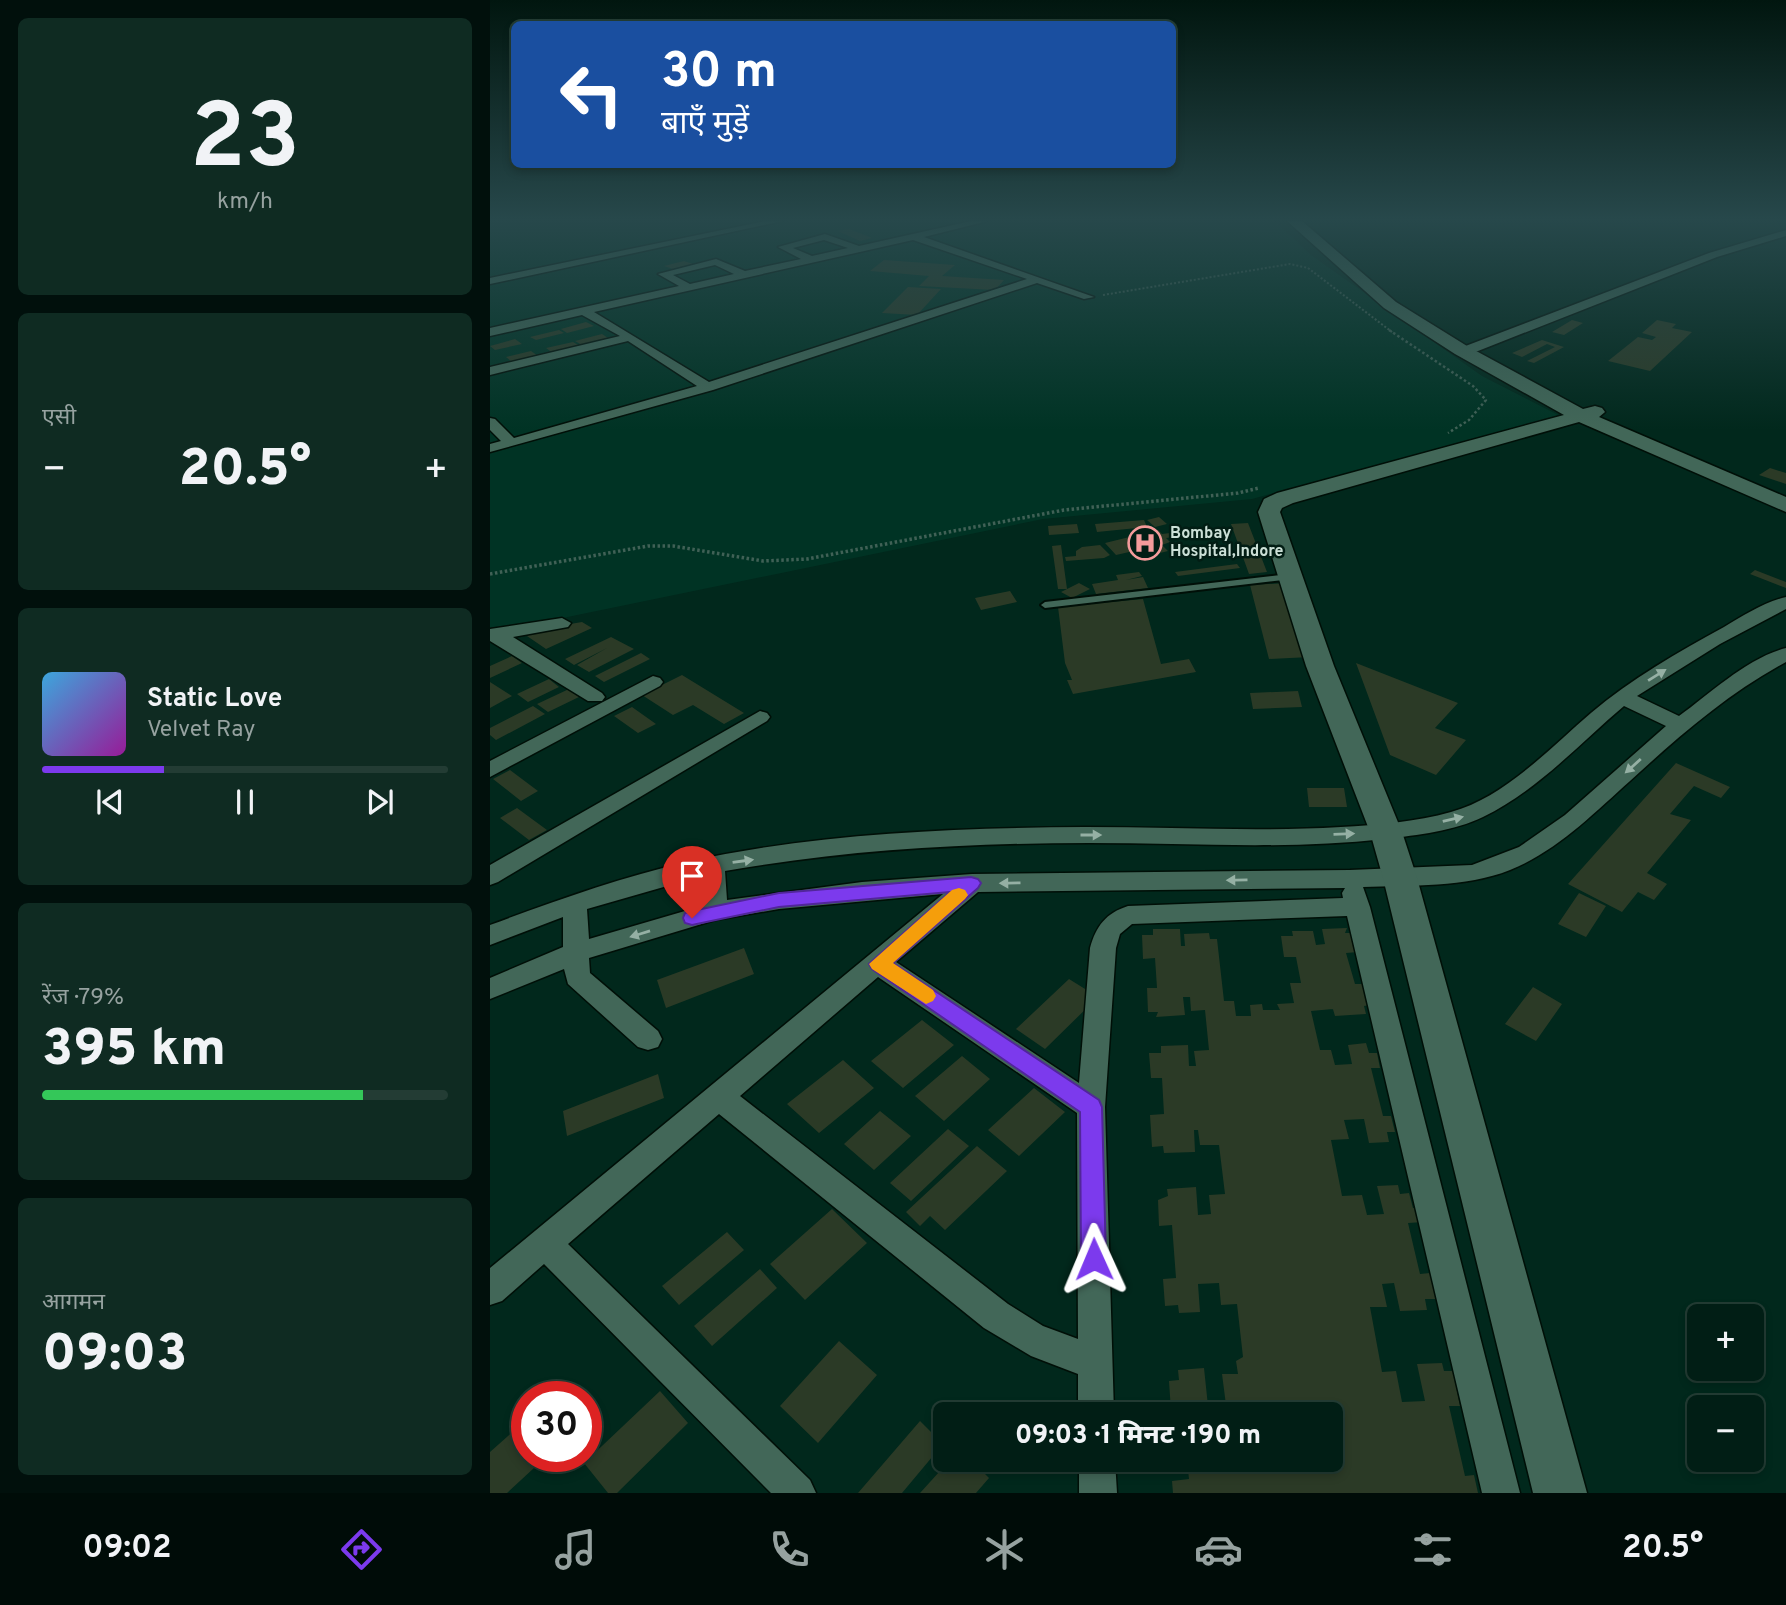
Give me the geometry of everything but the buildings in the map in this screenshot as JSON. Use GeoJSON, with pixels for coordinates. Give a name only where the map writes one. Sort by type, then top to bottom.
{"type":"FeatureCollection","features":[{"type":"Feature","properties":{"kind":"street"},"geometry":{"type":"LineString","coordinates":[[490,332],[678,291]]}},
{"type":"Feature","properties":{"kind":"street"},"geometry":{"type":"LineString","coordinates":[[490,448],[708,387],[1002,291]]}},
{"type":"Feature","properties":{"kind":"street"},"geometry":{"type":"LineString","coordinates":[[1066,291],[1088,298]]}},
{"type":"Feature","properties":{"kind":"street"},"geometry":{"type":"LineString","coordinates":[[1374,291],[1390,305],[1588,414],[1786,505]]}},
{"type":"Feature","properties":{"kind":"street"},"geometry":{"type":"LineString","coordinates":[[1389,291],[1467,349]]}},
{"type":"Feature","properties":{"kind":"street"},"geometry":{"type":"LineString","coordinates":[[1467,349],[1620,291]]}},
{"type":"Feature","properties":{"kind":"street"},"geometry":{"type":"LineString","coordinates":[[584,311],[708,387]]}},
{"type":"Feature","properties":{"kind":"street"},"geometry":{"type":"LineString","coordinates":[[490,371],[630,337]]}},
{"type":"Feature","properties":{"kind":"street"},"geometry":{"type":"LineString","coordinates":[[1560,1493],[1400,877],[1386,832],[1320,666],[1269,512],[1272,504],[1588,414],[1786,494]]}},
{"type":"Feature","properties":{"kind":"street"},"geometry":{"type":"LineString","coordinates":[[490,422],[510,443]]}},
{"type":"Feature","properties":{"kind":"street"},"geometry":{"type":"LineString","coordinates":[[490,935],[575,902],[713,865],[879,842],[1083,835],[1301,836],[1386,832],[1452,820],[1490,804],[1622,697],[1707,644],[1786,602]]}},
{"type":"Feature","properties":{"kind":"street"},"geometry":{"type":"LineString","coordinates":[[493,635],[562,622]]}},
{"type":"Feature","properties":{"kind":"street"},"geometry":{"type":"LineString","coordinates":[[493,635],[595,697]]}},
{"type":"Feature","properties":{"kind":"street"},"geometry":{"type":"LineString","coordinates":[[1096,1402],[1091,1107],[1103,948],[1108,928],[1128,915],[1354,893],[1400,877],[1472,873],[1500,865],[1527,853],[1573,820],[1680,725],[1754,671],[1786,654]]}},
{"type":"Feature","properties":{"kind":"street"},"geometry":{"type":"LineString","coordinates":[[490,754],[641,674],[653,682],[490,770]]}},
{"type":"Feature","properties":{"kind":"street"},"geometry":{"type":"LineString","coordinates":[[1622,697],[1680,725]]}},
{"type":"Feature","properties":{"kind":"street"},"geometry":{"type":"LineString","coordinates":[[490,876],[760,717]]}},
{"type":"Feature","properties":{"kind":"street"},"geometry":{"type":"LineString","coordinates":[[713,865],[715,911]]}},
{"type":"Feature","properties":{"kind":"street"},"geometry":{"type":"LineString","coordinates":[[490,989],[578,952],[715,911],[834,894],[971,883],[1305,879],[1354,893]]}},
{"type":"Feature","properties":{"kind":"street"},"geometry":{"type":"LineString","coordinates":[[490,1289],[879,964],[971,883]]}},
{"type":"Feature","properties":{"kind":"street"},"geometry":{"type":"LineString","coordinates":[[1354,893],[1501,1493]]}},
{"type":"Feature","properties":{"kind":"street"},"geometry":{"type":"LineString","coordinates":[[575,902],[578,952],[576,971],[580,982],[648,1040]]}},
{"type":"Feature","properties":{"kind":"street"},"geometry":{"type":"LineString","coordinates":[[879,964],[1091,1107]]}},
{"type":"Feature","properties":{"kind":"street"},"geometry":{"type":"LineString","coordinates":[[720,1097],[1020,1333],[1069,1356],[1095,1360]]}},
{"type":"Feature","properties":{"kind":"street"},"geometry":{"type":"LineString","coordinates":[[545,1243],[797,1493]]}},
{"type":"Feature","properties":{"kind":"street"},"geometry":{"type":"LineString","coordinates":[[1097,1472],[1098,1493]]}},
{"type":"Feature","properties":{"kind":"lane"},"geometry":{"type":"LineString","coordinates":[[1045,606],[1289,578]]}},
{"type":"Feature","properties":{"kind":"path"},"geometry":{"type":"LineString","coordinates":[[1088,298],[1132,291]]}},
{"type":"Feature","properties":{"kind":"path"},"geometry":{"type":"LineString","coordinates":[[1338,291],[1385,327],[1473,386],[1486,400],[1469,420],[1442,438]]}},
{"type":"Feature","properties":{"kind":"path"},"geometry":{"type":"LineString","coordinates":[[490,574],[648,546],[673,546],[763,561],[807,559],[1027,516],[1238,493],[1264,487]]}},
{"type":"Feature","properties":{"kind":"shaded area"},"geometry":{"type":"Polygon","coordinates":[[[490,291],[1361,291],[1482,376],[1560,416],[1252,499],[1043,519],[490,633],[490,291]]]}},
{"type":"Feature","properties":{"kind":"slow traffic"},"geometry":{"type":"LineString","coordinates":[[926,996],[879,964],[959,895]]}},
{"type":"Feature","properties":{"kind":"place","name":"Bombay Hospital,Indore"},"geometry":{"type":"Point","coordinates":[1145,543]}},
{"type":"Feature","properties":{"kind":"route"},"geometry":{"type":"LineString","coordinates":[[692,918],[715,911],[779,900],[971,883],[879,964],[1091,1107],[1094,1259]]}}]}
